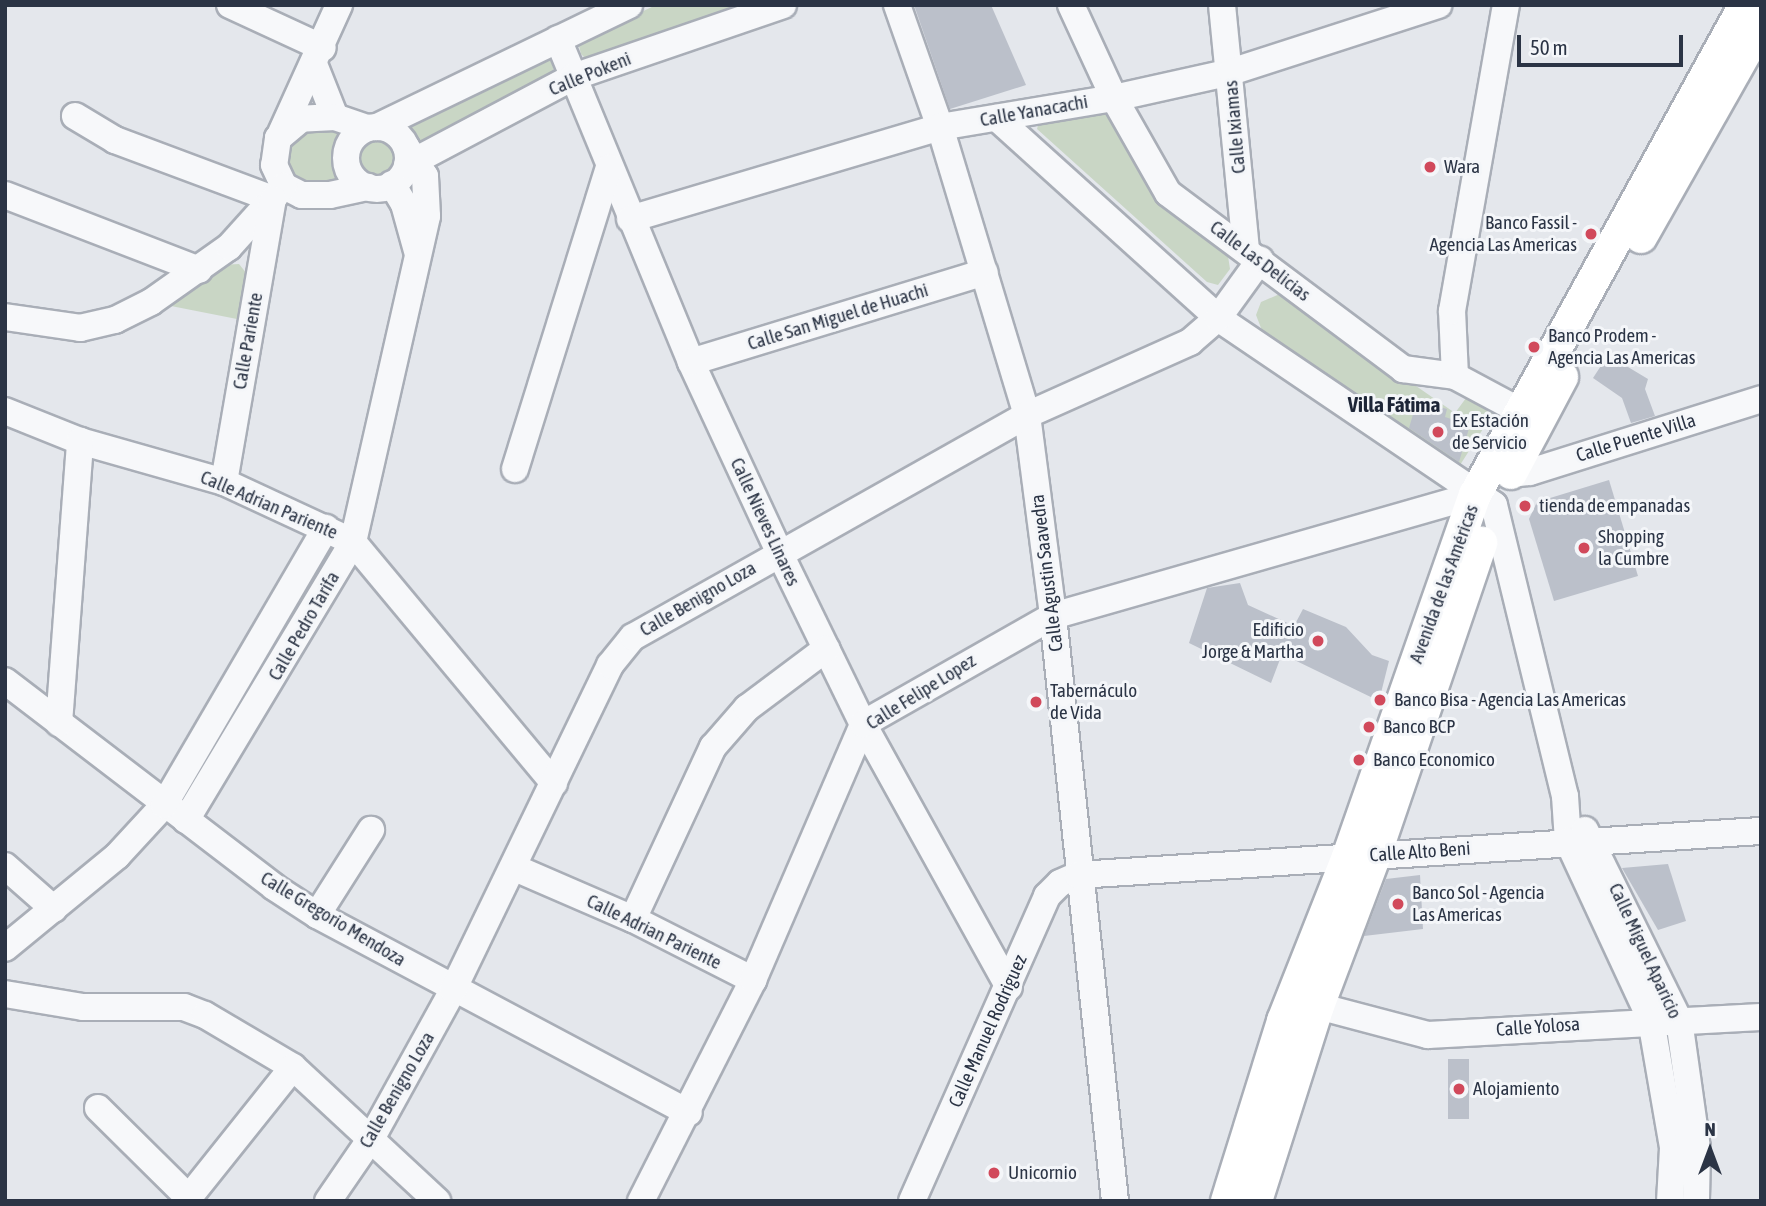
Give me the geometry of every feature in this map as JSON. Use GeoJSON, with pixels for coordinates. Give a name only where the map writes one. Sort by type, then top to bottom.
{"type":"FeatureCollection","features":[{"type":"Feature","properties":{"kind":"main road","name":"Avenida de las Américas"},"geometry":{"type":"LineString","coordinates":[[1256,1201],[1362,856],[1484,500],[1745,5]]}},
{"type":"Feature","properties":{"kind":"main road","name":"Avenida de las Américas"},"geometry":{"type":"LineString","coordinates":[[1484,500],[1510,474],[1529,416],[1761,25]]}},
{"type":"Feature","properties":{"kind":"main road","name":"Avenida de las Américas"},"geometry":{"type":"LineString","coordinates":[[1227,1201],[1283,1021],[1362,856]]}},
{"type":"Feature","properties":{"kind":"street"},"geometry":{"type":"LineString","coordinates":[[230,5],[318,56],[335,117]]}},
{"type":"Feature","properties":{"kind":"street"},"geometry":{"type":"LineString","coordinates":[[5,317],[80,328],[114,320],[199,270],[229,247],[279,192],[274,165],[278,138],[340,5]]}},
{"type":"Feature","properties":{"kind":"street"},"geometry":{"type":"LineString","coordinates":[[372,128],[629,5]]}},
{"type":"Feature","properties":{"kind":"street","name":"Calle Pokeni"},"geometry":{"type":"LineString","coordinates":[[75,116],[114,140],[279,192],[314,196],[398,168],[573,77],[783,5]]}},
{"type":"Feature","properties":{"kind":"street","name":"Calle Agustin Saavedra"},"geometry":{"type":"LineString","coordinates":[[897,5],[940,127],[1027,415],[1053,616],[1078,875],[1115,1201]]}},
{"type":"Feature","properties":{"kind":"street","name":"Calle Las Delicias"},"geometry":{"type":"LineString","coordinates":[[1071,5],[1114,98],[1168,193],[1403,369],[1454,376],[1529,416]]}},
{"type":"Feature","properties":{"kind":"street","name":"Calle Ixiamas"},"geometry":{"type":"LineString","coordinates":[[1222,5],[1253,255]]}},
{"type":"Feature","properties":{"kind":"street","name":"Calle Yanacachi"},"geometry":{"type":"LineString","coordinates":[[630,219],[940,127],[1114,98],[1231,72],[1438,5]]}},
{"type":"Feature","properties":{"kind":"street"},"geometry":{"type":"LineString","coordinates":[[1454,376],[1452,311],[1506,5]]}},
{"type":"Feature","properties":{"kind":"street","name":"Calle Nieves Linares"},"geometry":{"type":"LineString","coordinates":[[558,39],[691,362],[779,552],[863,724],[1009,987]]}},
{"type":"Feature","properties":{"kind":"street"},"geometry":{"type":"LineString","coordinates":[[278,138],[300,119],[335,117],[395,132],[398,168]]}},
{"type":"Feature","properties":{"kind":"street"},"geometry":{"type":"LineString","coordinates":[[997,118],[1218,318],[1484,500]]}},
{"type":"Feature","properties":{"kind":"street","name":"Calle Pedro Tarifa"},"geometry":{"type":"LineString","coordinates":[[186,820],[353,542],[428,190],[398,168],[351,176],[346,156],[354,137],[372,128]]}},
{"type":"Feature","properties":{"kind":"street"},"geometry":{"type":"LineString","coordinates":[[515,468],[609,167]]}},
{"type":"Feature","properties":{"kind":"street","name":"Calle Pariente"},"geometry":{"type":"LineString","coordinates":[[223,482],[279,192]]}},
{"type":"Feature","properties":{"kind":"street"},"geometry":{"type":"LineString","coordinates":[[5,195],[199,270]]}},
{"type":"Feature","properties":{"kind":"street"},"geometry":{"type":"LineString","coordinates":[[1218,318],[1253,255]]}},
{"type":"Feature","properties":{"kind":"street","name":"Calle San Miguel de Huachi"},"geometry":{"type":"LineString","coordinates":[[691,362],[985,272]]}},
{"type":"Feature","properties":{"kind":"street","name":"Calle Benigno Loza"},"geometry":{"type":"LineString","coordinates":[[328,1201],[372,1137],[453,990],[515,868],[610,665],[633,637],[779,552],[1027,415],[1190,342],[1218,318]]}},
{"type":"Feature","properties":{"kind":"street","name":"Calle Puente Villa"},"geometry":{"type":"LineString","coordinates":[[1510,474],[1530,472],[1761,399]]}},
{"type":"Feature","properties":{"kind":"street","name":"Calle Adrian Pariente"},"geometry":{"type":"LineString","coordinates":[[5,411],[80,441],[223,482],[353,542],[554,783]]}},
{"type":"Feature","properties":{"kind":"street"},"geometry":{"type":"LineString","coordinates":[[59,723],[80,441]]}},
{"type":"Feature","properties":{"kind":"street","name":"Calle Felipe Lopez"},"geometry":{"type":"LineString","coordinates":[[641,1201],[689,1113],[753,980],[863,724],[1053,616],[1484,500]]}},
{"type":"Feature","properties":{"kind":"street","name":"Calle Miguel Aparicio"},"geometry":{"type":"LineString","coordinates":[[1484,500],[1565,796],[1580,842],[1651,1020],[1673,1148],[1670,1201]]}},
{"type":"Feature","properties":{"kind":"street"},"geometry":{"type":"LineString","coordinates":[[5,948],[117,856],[164,804],[326,528]]}},
{"type":"Feature","properties":{"kind":"street"},"geometry":{"type":"LineString","coordinates":[[633,919],[713,747],[747,708],[826,649]]}},
{"type":"Feature","properties":{"kind":"street","name":"Calle Gregorio Mendoza"},"geometry":{"type":"LineString","coordinates":[[5,681],[164,804],[317,915],[453,990],[689,1113]]}},
{"type":"Feature","properties":{"kind":"street"},"geometry":{"type":"LineString","coordinates":[[317,915],[371,830]]}},
{"type":"Feature","properties":{"kind":"street","name":"Calle Alto Beni"},"geometry":{"type":"LineString","coordinates":[[1078,875],[1761,831]]}},
{"type":"Feature","properties":{"kind":"street","name":"Calle Miguel Aparicio"},"geometry":{"type":"LineString","coordinates":[[1580,842],[1679,1020],[1697,1148],[1696,1201]]}},
{"type":"Feature","properties":{"kind":"street"},"geometry":{"type":"LineString","coordinates":[[5,866],[54,909]]}},
{"type":"Feature","properties":{"kind":"street","name":"Calle Adrian Pariente"},"geometry":{"type":"LineString","coordinates":[[515,868],[633,919],[753,980]]}},
{"type":"Feature","properties":{"kind":"street","name":"Calle Manuel Rodriguez"},"geometry":{"type":"LineString","coordinates":[[912,1201],[1047,897],[1078,875]]}},
{"type":"Feature","properties":{"kind":"street"},"geometry":{"type":"LineString","coordinates":[[5,994],[83,1007],[184,1007],[293,1067],[372,1137],[437,1201]]}},
{"type":"Feature","properties":{"kind":"street","name":"Calle Yolosa"},"geometry":{"type":"LineString","coordinates":[[1318,1006],[1428,1035],[1651,1020],[1761,1017]]}},
{"type":"Feature","properties":{"kind":"street"},"geometry":{"type":"LineString","coordinates":[[98,1108],[187,1199],[293,1067]]}},
{"type":"Feature","properties":{"kind":"green space"},"geometry":{"type":"Polygon","coordinates":[[[656,5],[744,5],[586,59],[581,54],[578,42],[656,5]]]}},
{"type":"Feature","properties":{"kind":"green space"},"geometry":{"type":"Polygon","coordinates":[[[551,58],[554,72],[547,77],[414,144],[402,121],[551,58]]]}},
{"type":"Feature","properties":{"kind":"green space"},"geometry":{"type":"Polygon","coordinates":[[[1101,107],[1110,113],[1155,200],[1228,256],[1230,269],[1218,285],[1207,282],[1037,129],[1040,118],[1101,107]]]}},
{"type":"Feature","properties":{"kind":"green space"},"geometry":{"type":"Polygon","coordinates":[[[335,130],[341,137],[336,150],[343,178],[332,185],[296,178],[284,161],[292,132],[335,130]]]}},
{"type":"Feature","properties":{"kind":"green space"},"geometry":{"type":"Polygon","coordinates":[[[379,137],[393,142],[398,156],[393,170],[379,175],[365,170],[360,156],[365,142],[379,137]]]}},
{"type":"Feature","properties":{"kind":"green space"},"geometry":{"type":"Polygon","coordinates":[[[239,264],[251,279],[242,320],[166,305],[222,265],[239,264]]]}},
{"type":"Feature","properties":{"kind":"green space"},"geometry":{"type":"Polygon","coordinates":[[[1282,293],[1455,413],[1469,394],[1495,410],[1455,473],[1263,333],[1256,315],[1261,302],[1282,293]]]}},
{"type":"Feature","properties":{"kind":"building"},"geometry":{"type":"Polygon","coordinates":[[[914,5],[991,5],[1026,85],[950,109],[914,5]]]}},
{"type":"Feature","properties":{"kind":"building"},"geometry":{"type":"Polygon","coordinates":[[[1608,355],[1648,379],[1645,389],[1655,416],[1631,423],[1622,398],[1593,378],[1608,355]]]}},
{"type":"Feature","properties":{"kind":"building","name":"Ex Estación de Servicio"},"geometry":{"type":"Polygon","coordinates":[[[1417,401],[1447,409],[1445,417],[1470,425],[1459,462],[1409,428],[1417,401]]]}},
{"type":"Feature","properties":{"kind":"building","name":"Shopping la Cumbre"},"geometry":{"type":"Polygon","coordinates":[[[1609,480],[1638,576],[1554,601],[1529,519],[1537,502],[1609,480]]]}},
{"type":"Feature","properties":{"kind":"building","name":"Edificio Jorge & Martha"},"geometry":{"type":"Polygon","coordinates":[[[1240,583],[1248,605],[1294,626],[1303,609],[1346,627],[1372,655],[1389,661],[1379,701],[1282,654],[1271,683],[1189,643],[1207,588],[1240,583]]]}},
{"type":"Feature","properties":{"kind":"building"},"geometry":{"type":"Polygon","coordinates":[[[1668,864],[1686,921],[1658,930],[1622,868],[1668,864]]]}},
{"type":"Feature","properties":{"kind":"building","name":"Banco Sol - Agencia Las Americas"},"geometry":{"type":"Polygon","coordinates":[[[1420,875],[1423,929],[1364,936],[1386,879],[1420,875]]]}},
{"type":"Feature","properties":{"kind":"building","name":"Alojamiento"},"geometry":{"type":"Polygon","coordinates":[[[1448,1059],[1469,1059],[1469,1119],[1448,1119],[1448,1059]]]}},
{"type":"Feature","properties":{"kind":"place","name":"Wara"},"geometry":{"type":"Point","coordinates":[1430,167]}},
{"type":"Feature","properties":{"kind":"place","name":"Banco Fassil - Agencia Las Americas"},"geometry":{"type":"Point","coordinates":[1591,234]}},
{"type":"Feature","properties":{"kind":"place","name":"Banco Prodem - Agencia Las Americas"},"geometry":{"type":"Point","coordinates":[1534,347]}},
{"type":"Feature","properties":{"kind":"place","name":"Ex Estación de Servicio"},"geometry":{"type":"Point","coordinates":[1438,432]}},
{"type":"Feature","properties":{"kind":"place","name":"tienda de empanadas"},"geometry":{"type":"Point","coordinates":[1525,506]}},
{"type":"Feature","properties":{"kind":"place","name":"Shopping la Cumbre"},"geometry":{"type":"Point","coordinates":[1584,548]}},
{"type":"Feature","properties":{"kind":"place","name":"Edificio Jorge & Martha"},"geometry":{"type":"Point","coordinates":[1318,641]}},
{"type":"Feature","properties":{"kind":"place","name":"Banco Bisa - Agencia Las Americas"},"geometry":{"type":"Point","coordinates":[1380,700]}},
{"type":"Feature","properties":{"kind":"place","name":"Tabernáculo de Vida"},"geometry":{"type":"Point","coordinates":[1036,702]}},
{"type":"Feature","properties":{"kind":"place","name":"Banco BCP"},"geometry":{"type":"Point","coordinates":[1369,727]}},
{"type":"Feature","properties":{"kind":"place","name":"Banco Economico"},"geometry":{"type":"Point","coordinates":[1359,760]}},
{"type":"Feature","properties":{"kind":"place","name":"Banco Sol - Agencia Las Americas"},"geometry":{"type":"Point","coordinates":[1398,904]}},
{"type":"Feature","properties":{"kind":"place","name":"Alojamiento"},"geometry":{"type":"Point","coordinates":[1459,1089]}},
{"type":"Feature","properties":{"kind":"place","name":"Unicornio"},"geometry":{"type":"Point","coordinates":[994,1173]}},
{"type":"Feature","properties":{"kind":"district","name":"Villa Fátima"},"geometry":{"type":"Point","coordinates":[1394,404]}}]}
